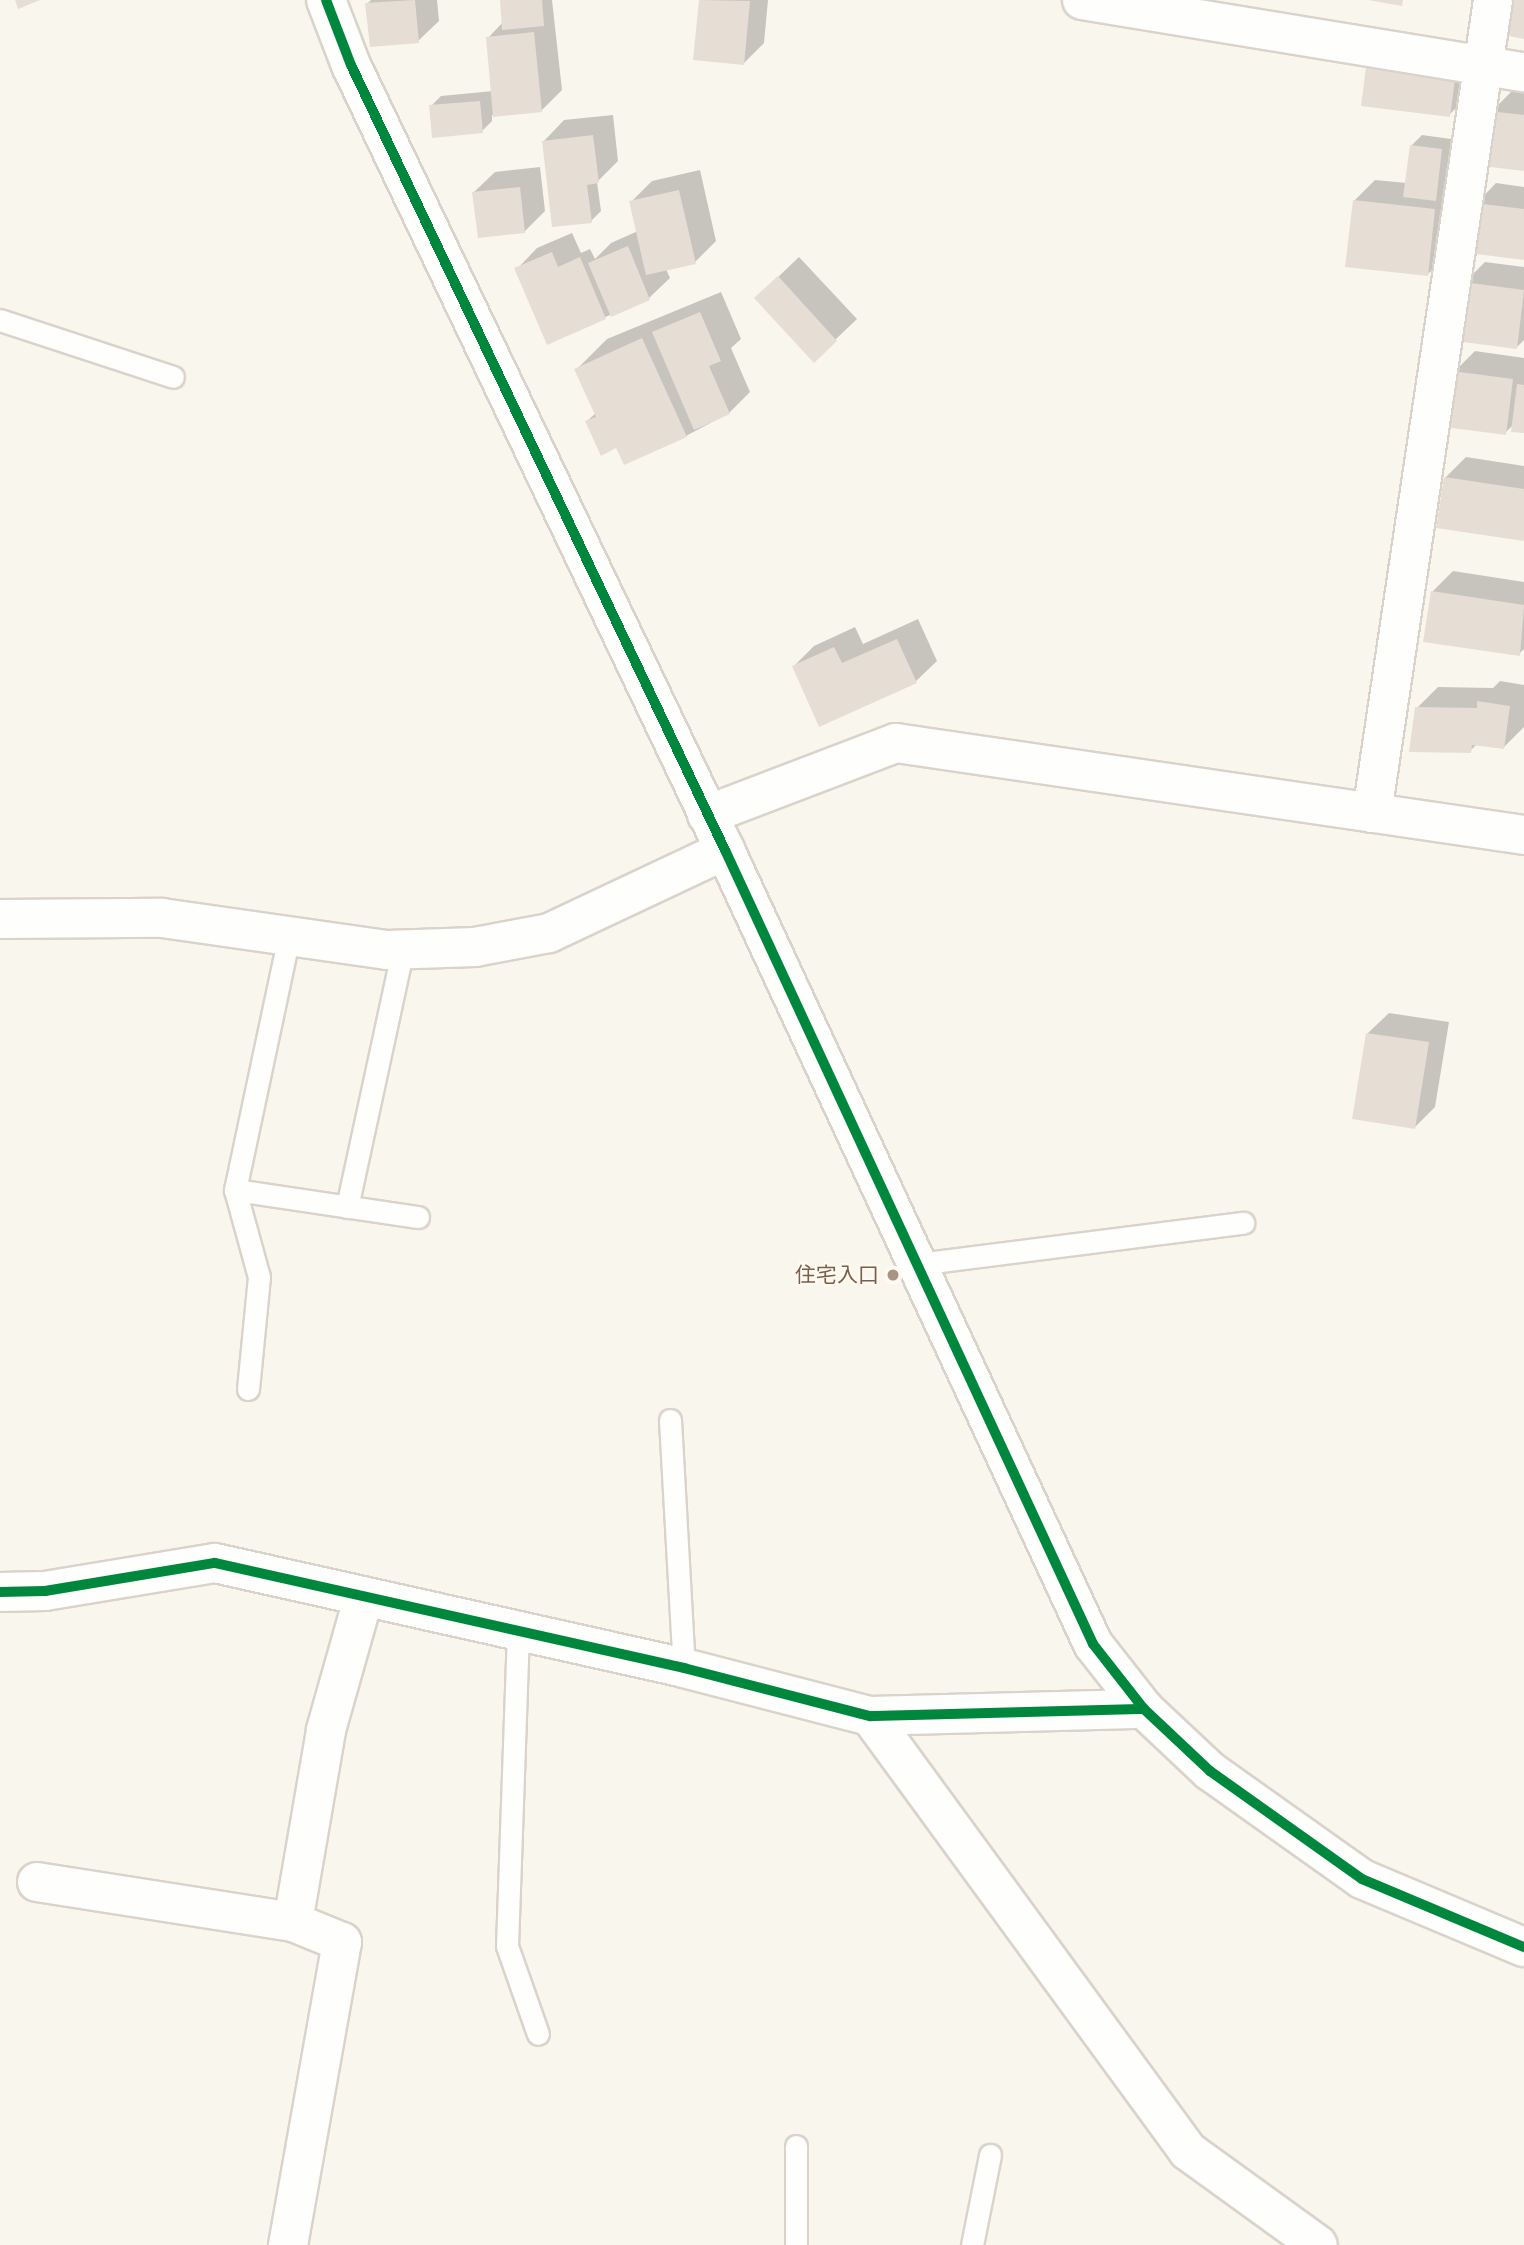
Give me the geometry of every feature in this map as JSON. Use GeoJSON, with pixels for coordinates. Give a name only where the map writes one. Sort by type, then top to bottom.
{"type":"FeatureCollection","features":[{"type":"Feature","properties":{"kind":"street"},"geometry":{"type":"LineString","coordinates":[[326,0],[351,65],[725,850],[1093,1644],[1144,1709],[1210,1771],[1362,1879],[1524,1947]]}},
{"type":"Feature","properties":{"kind":"street"},"geometry":{"type":"LineString","coordinates":[[1082,0],[1524,72]]}},
{"type":"Feature","properties":{"kind":"street"},"geometry":{"type":"LineString","coordinates":[[1372,813],[1493,0]]}},
{"type":"Feature","properties":{"kind":"street"},"geometry":{"type":"LineString","coordinates":[[708,815],[896,743],[1524,835]]}},
{"type":"Feature","properties":{"kind":"street"},"geometry":{"type":"LineString","coordinates":[[0,919],[162,918],[403,949],[475,947],[549,933],[725,850]]}},
{"type":"Feature","properties":{"kind":"street"},"geometry":{"type":"LineString","coordinates":[[0,1591],[45,1591],[215,1563],[684,1668],[870,1716],[1144,1709]]}},
{"type":"Feature","properties":{"kind":"street"},"geometry":{"type":"LineString","coordinates":[[293,1922],[326,1730],[364,1596]]}},
{"type":"Feature","properties":{"kind":"street"},"geometry":{"type":"LineString","coordinates":[[870,1716],[1188,2151],[1318,2245]]}},
{"type":"Feature","properties":{"kind":"street"},"geometry":{"type":"LineString","coordinates":[[37,1882],[293,1922],[342,1942],[288,2245]]}},
{"type":"Feature","properties":{"kind":"lane"},"geometry":{"type":"LineString","coordinates":[[0,320],[173,377]]}},
{"type":"Feature","properties":{"kind":"lane"},"geometry":{"type":"LineString","coordinates":[[248,1389],[259,1277],[235,1190],[289,936]]}},
{"type":"Feature","properties":{"kind":"lane"},"geometry":{"type":"LineString","coordinates":[[347,1207],[403,949]]}},
{"type":"Feature","properties":{"kind":"lane"},"geometry":{"type":"LineString","coordinates":[[235,1190],[418,1217]]}},
{"type":"Feature","properties":{"kind":"lane"},"geometry":{"type":"LineString","coordinates":[[917,1264],[1243,1223]]}},
{"type":"Feature","properties":{"kind":"lane"},"geometry":{"type":"LineString","coordinates":[[670,1420],[684,1668]]}},
{"type":"Feature","properties":{"kind":"lane"},"geometry":{"type":"LineString","coordinates":[[518,1631],[507,1946],[538,2034]]}},
{"type":"Feature","properties":{"kind":"lane"},"geometry":{"type":"LineString","coordinates":[[796,2146],[796,2245]]}},
{"type":"Feature","properties":{"kind":"lane"},"geometry":{"type":"LineString","coordinates":[[972,2245],[990,2155]]}},
{"type":"Feature","properties":{"kind":"building"},"geometry":{"type":"Polygon","coordinates":[[[15,0],[40,0],[18,9],[15,0]]]}},
{"type":"Feature","properties":{"kind":"building"},"geometry":{"type":"Polygon","coordinates":[[[415,0],[419,43],[370,47],[365,3],[415,0]]]}},
{"type":"Feature","properties":{"kind":"building"},"geometry":{"type":"Polygon","coordinates":[[[500,0],[542,0],[544,26],[502,30],[500,0]]]}},
{"type":"Feature","properties":{"kind":"building"},"geometry":{"type":"Polygon","coordinates":[[[699,0],[750,1],[744,65],[693,60],[699,0]]]}},
{"type":"Feature","properties":{"kind":"building"},"geometry":{"type":"Polygon","coordinates":[[[1368,0],[1403,0],[1402,6],[1368,0]]]}},
{"type":"Feature","properties":{"kind":"building"},"geometry":{"type":"Polygon","coordinates":[[[1510,0],[1524,0],[1524,39],[1504,35],[1510,0]]]}},
{"type":"Feature","properties":{"kind":"building"},"geometry":{"type":"Polygon","coordinates":[[[534,32],[542,112],[493,117],[486,37],[534,32]]]}},
{"type":"Feature","properties":{"kind":"building"},"geometry":{"type":"Polygon","coordinates":[[[1367,59],[1456,71],[1450,117],[1361,106],[1367,59]]]}},
{"type":"Feature","properties":{"kind":"building"},"geometry":{"type":"Polygon","coordinates":[[[480,101],[483,133],[432,138],[429,105],[480,101]]]}},
{"type":"Feature","properties":{"kind":"building"},"geometry":{"type":"Polygon","coordinates":[[[1489,111],[1524,115],[1524,171],[1482,166],[1489,111]]]}},
{"type":"Feature","properties":{"kind":"building"},"geometry":{"type":"Polygon","coordinates":[[[593,135],[599,183],[587,185],[592,223],[552,227],[542,141],[593,135]]]}},
{"type":"Feature","properties":{"kind":"building"},"geometry":{"type":"Polygon","coordinates":[[[1410,145],[1442,149],[1436,201],[1403,197],[1410,145]]]}},
{"type":"Feature","properties":{"kind":"building"},"geometry":{"type":"Polygon","coordinates":[[[520,187],[525,233],[478,238],[472,192],[520,187]]]}},
{"type":"Feature","properties":{"kind":"building"},"geometry":{"type":"Polygon","coordinates":[[[679,190],[696,264],[646,275],[629,201],[679,190]]]}},
{"type":"Feature","properties":{"kind":"building"},"geometry":{"type":"Polygon","coordinates":[[[1353,200],[1435,209],[1428,276],[1345,267],[1353,200]]]}},
{"type":"Feature","properties":{"kind":"building"},"geometry":{"type":"Polygon","coordinates":[[[1474,203],[1524,209],[1524,260],[1468,253],[1474,203]]]}},
{"type":"Feature","properties":{"kind":"building"},"geometry":{"type":"Polygon","coordinates":[[[628,246],[650,300],[611,317],[588,263],[628,246]]]}},
{"type":"Feature","properties":{"kind":"building"},"geometry":{"type":"Polygon","coordinates":[[[552,252],[558,267],[580,257],[606,319],[547,345],[514,268],[552,252]]]}},
{"type":"Feature","properties":{"kind":"building"},"geometry":{"type":"Polygon","coordinates":[[[778,276],[837,341],[814,363],[754,298],[778,276]]]}},
{"type":"Feature","properties":{"kind":"building"},"geometry":{"type":"Polygon","coordinates":[[[1463,282],[1524,290],[1517,349],[1455,341],[1463,282]]]}},
{"type":"Feature","properties":{"kind":"building"},"geometry":{"type":"Polygon","coordinates":[[[700,312],[721,361],[709,366],[730,414],[694,430],[652,332],[700,312]]]}},
{"type":"Feature","properties":{"kind":"building"},"geometry":{"type":"Polygon","coordinates":[[[642,338],[687,437],[624,465],[616,448],[601,456],[585,421],[596,417],[574,369],[642,338]]]}},
{"type":"Feature","properties":{"kind":"building"},"geometry":{"type":"Polygon","coordinates":[[[1452,371],[1513,379],[1506,435],[1444,427],[1452,371]]]}},
{"type":"Feature","properties":{"kind":"building"},"geometry":{"type":"Polygon","coordinates":[[[1517,384],[1524,385],[1524,433],[1511,432],[1517,384]]]}},
{"type":"Feature","properties":{"kind":"building"},"geometry":{"type":"Polygon","coordinates":[[[1444,477],[1524,489],[1524,541],[1436,528],[1444,477]]]}},
{"type":"Feature","properties":{"kind":"building"},"geometry":{"type":"Polygon","coordinates":[[[1431,591],[1524,605],[1520,656],[1423,642],[1431,591]]]}},
{"type":"Feature","properties":{"kind":"building"},"geometry":{"type":"Polygon","coordinates":[[[897,639],[917,683],[819,727],[792,666],[834,647],[842,663],[897,639]]]}},
{"type":"Feature","properties":{"kind":"building"},"geometry":{"type":"Polygon","coordinates":[[[1477,701],[1510,706],[1504,749],[1472,745],[1471,753],[1409,752],[1415,707],[1477,708],[1477,701]]]}},
{"type":"Feature","properties":{"kind":"building"},"geometry":{"type":"Polygon","coordinates":[[[1366,1033],[1429,1042],[1415,1129],[1352,1119],[1366,1033]]]}},
{"type":"Feature","properties":{"kind":"cycle path"},"geometry":{"type":"LineString","coordinates":[[326,0],[351,65],[725,850],[1093,1644],[1144,1709],[1210,1771],[1362,1879],[1524,1947]]}},
{"type":"Feature","properties":{"kind":"cycle path"},"geometry":{"type":"LineString","coordinates":[[0,1592],[45,1591],[215,1563],[684,1668],[870,1716],[1144,1709]]}},
{"type":"Feature","properties":{"kind":"place","name":"住宅入口"},"geometry":{"type":"Point","coordinates":[893,1275]}}]}
